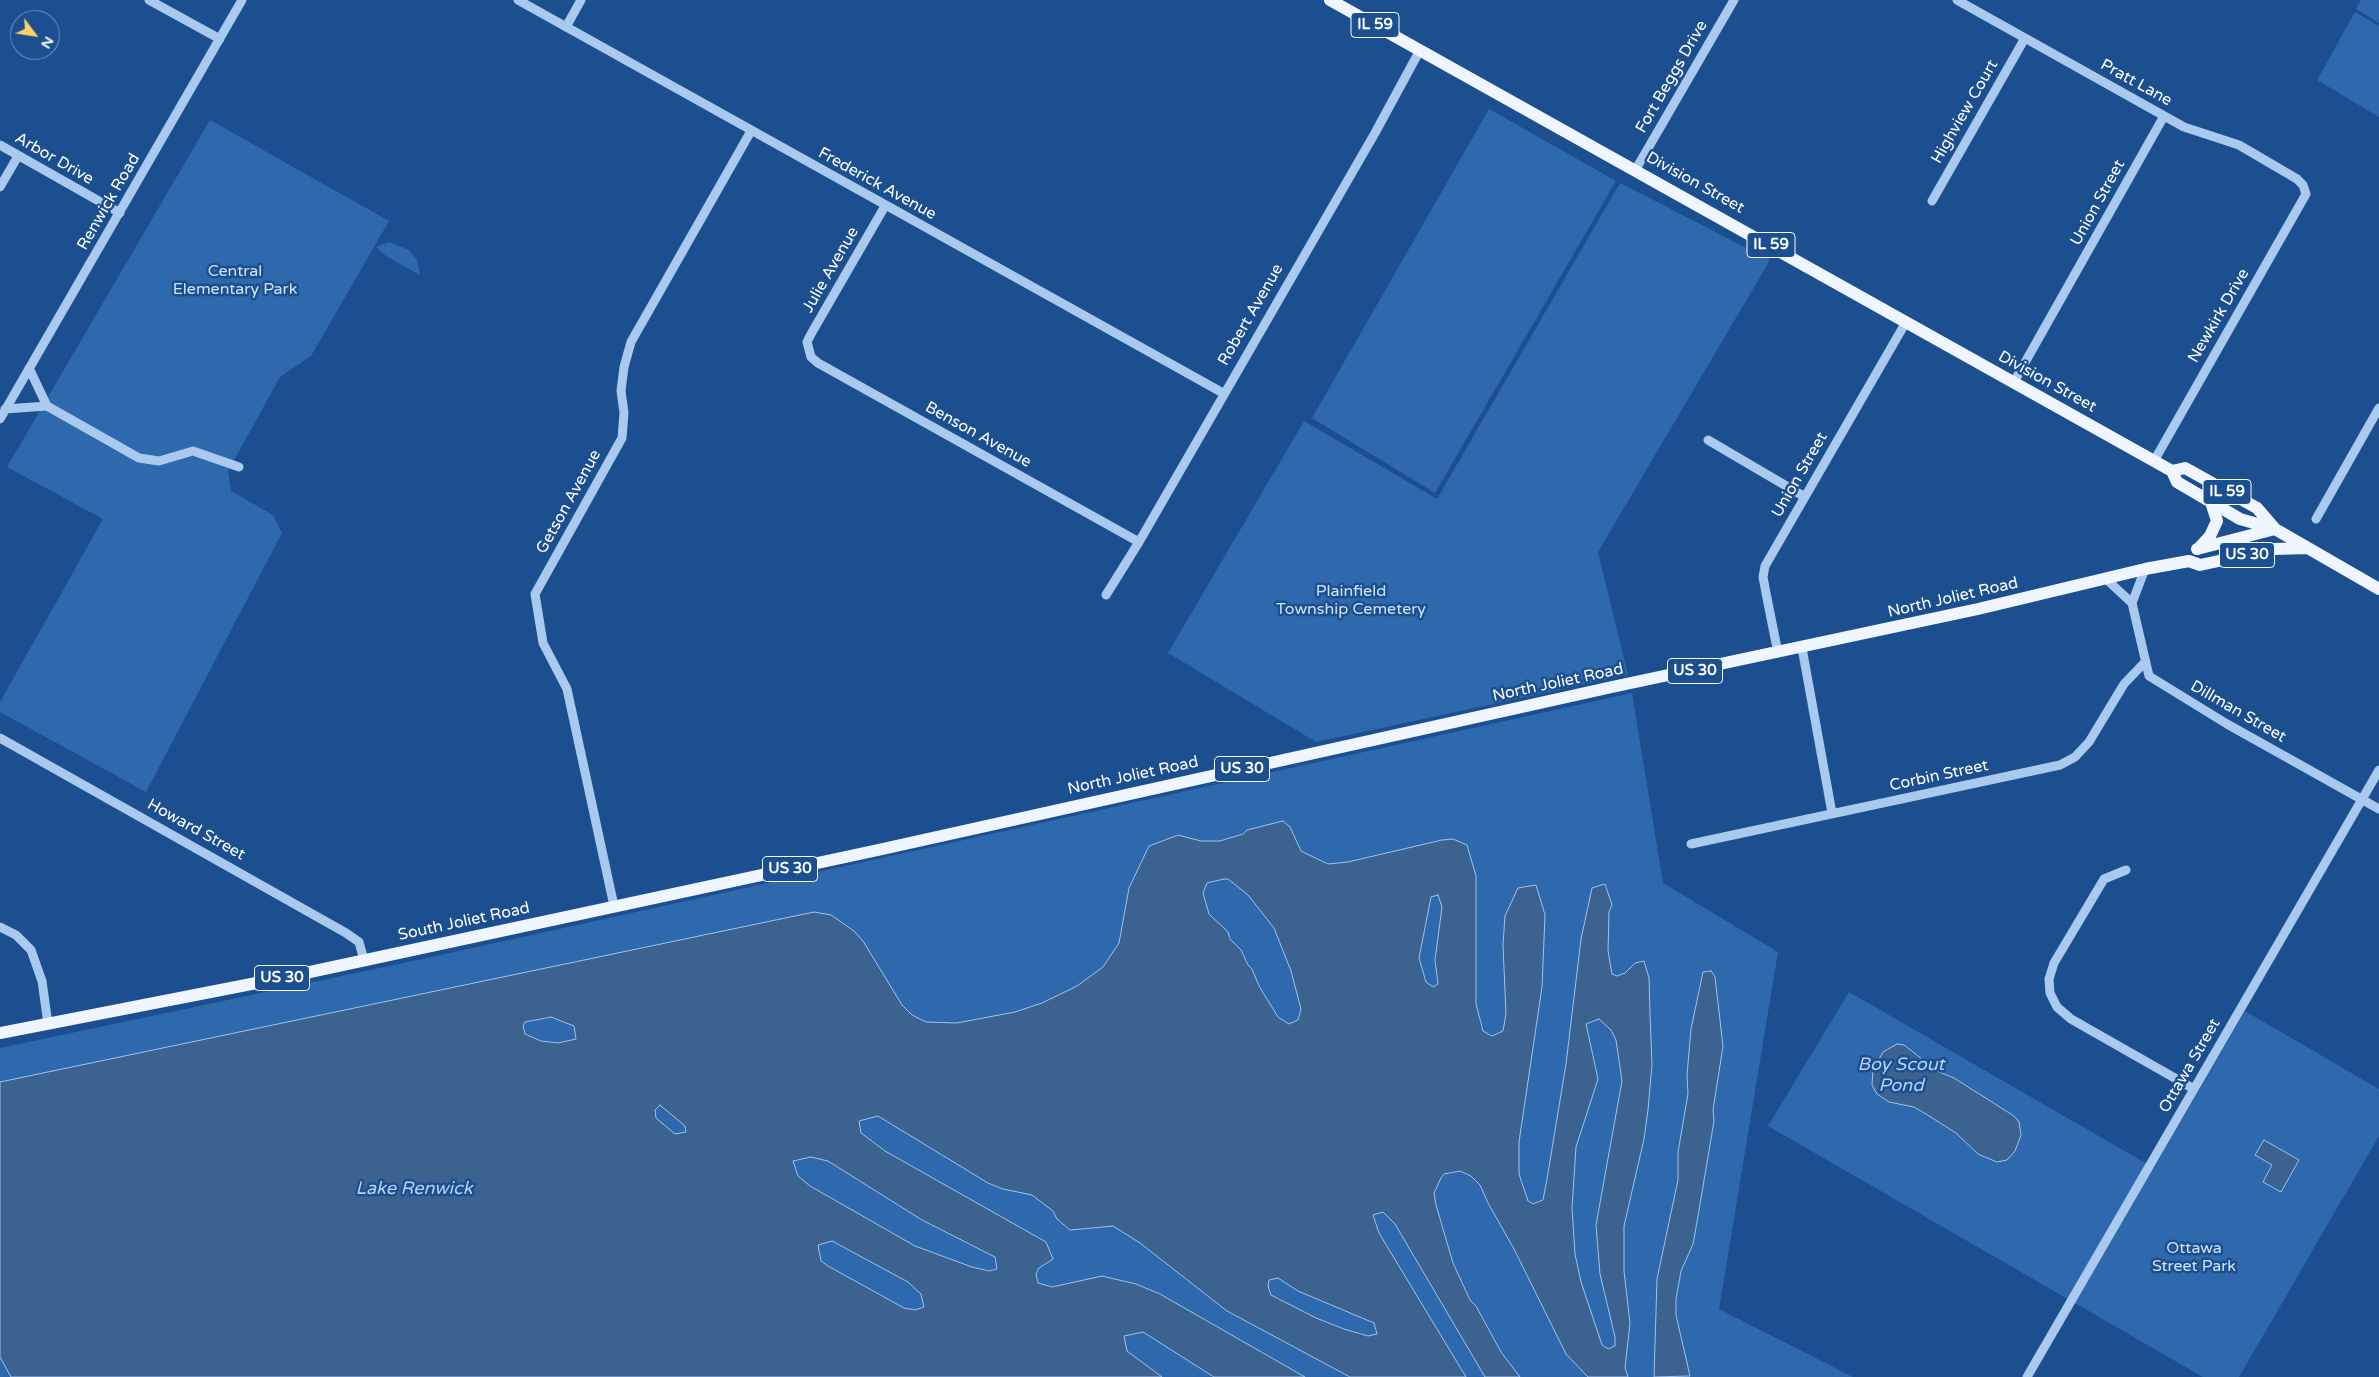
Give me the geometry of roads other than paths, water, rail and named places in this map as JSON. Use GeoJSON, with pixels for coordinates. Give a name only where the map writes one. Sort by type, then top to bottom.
{"type":"FeatureCollection","features":[{"type":"Feature","properties":{"kind":"main road","name":"Division Street"},"geometry":{"type":"LineString","coordinates":[[1330,0],[1636,169],[2172,471],[2177,482],[2240,519],[2275,529]]}},
{"type":"Feature","properties":{"kind":"main road","name":"Division Street"},"geometry":{"type":"LineString","coordinates":[[2172,471],[2185,468],[2256,508],[2275,529]]}},
{"type":"Feature","properties":{"kind":"main road"},"geometry":{"type":"LineString","coordinates":[[2198,549],[2210,536],[2217,521],[2211,502]]}},
{"type":"Feature","properties":{"kind":"main road","name":"US 30"},"geometry":{"type":"LineString","coordinates":[[2189,561],[2198,549],[2275,529],[2379,589]]}},
{"type":"Feature","properties":{"kind":"main road","name":"North Joliet Road"},"geometry":{"type":"LineString","coordinates":[[933,837],[1612,687],[1802,648],[2145,569],[2189,561],[2200,565],[2274,549],[2307,548]]}},
{"type":"Feature","properties":{"kind":"main road","name":"South Joliet Road"},"geometry":{"type":"LineString","coordinates":[[0,1033],[364,960],[933,837]]}},
{"type":"Feature","properties":{"kind":"street"},"geometry":{"type":"LineString","coordinates":[[148,0],[220,39]]}},
{"type":"Feature","properties":{"kind":"street","name":"Renwick Road"},"geometry":{"type":"LineString","coordinates":[[0,419],[242,0]]}},
{"type":"Feature","properties":{"kind":"street","name":"Frederick Avenue"},"geometry":{"type":"LineString","coordinates":[[518,0],[1223,394]]}},
{"type":"Feature","properties":{"kind":"street"},"geometry":{"type":"LineString","coordinates":[[566,27],[581,0]]}},
{"type":"Feature","properties":{"kind":"street","name":"Fort Beggs Drive"},"geometry":{"type":"LineString","coordinates":[[1636,169],[1734,0]]}},
{"type":"Feature","properties":{"kind":"street","name":"Pratt Lane"},"geometry":{"type":"LineString","coordinates":[[1957,0],[2184,127],[2239,146],[2297,179],[2303,185]]}},
{"type":"Feature","properties":{"kind":"street","name":"Highview Court"},"geometry":{"type":"LineString","coordinates":[[1932,201],[2025,38]]}},
{"type":"Feature","properties":{"kind":"street","name":"Robert Avenue"},"geometry":{"type":"LineString","coordinates":[[1106,595],[1139,542],[1361,158],[1420,50]]}},
{"type":"Feature","properties":{"kind":"street","name":"Union Street"},"geometry":{"type":"LineString","coordinates":[[2014,382],[2164,116]]}},
{"type":"Feature","properties":{"kind":"street","name":"Getson Avenue"},"geometry":{"type":"LineString","coordinates":[[614,906],[567,689],[544,643],[535,594],[622,438],[624,413],[621,391],[624,367],[631,342],[751,131]]}},
{"type":"Feature","properties":{"kind":"street","name":"Arbor Drive"},"geometry":{"type":"LineString","coordinates":[[0,146],[120,213]]}},
{"type":"Feature","properties":{"kind":"street"},"geometry":{"type":"LineString","coordinates":[[0,187],[18,156]]}},
{"type":"Feature","properties":{"kind":"street","name":"Newkirk Drive"},"geometry":{"type":"LineString","coordinates":[[2154,461],[2306,194],[2303,185]]}},
{"type":"Feature","properties":{"kind":"street","name":"Julie Avenue"},"geometry":{"type":"LineString","coordinates":[[808,350],[807,342],[811,334],[885,206]]}},
{"type":"Feature","properties":{"kind":"street","name":"Union Street"},"geometry":{"type":"LineString","coordinates":[[1778,653],[1763,577],[1765,566],[1906,322]]}},
{"type":"Feature","properties":{"kind":"street","name":"Benson Avenue"},"geometry":{"type":"LineString","coordinates":[[808,350],[818,363],[1139,542]]}},
{"type":"Feature","properties":{"kind":"street"},"geometry":{"type":"LineString","coordinates":[[29,368],[48,406],[139,458],[159,461],[193,451],[239,467]]}},
{"type":"Feature","properties":{"kind":"street"},"geometry":{"type":"LineString","coordinates":[[6,409],[48,406]]}},
{"type":"Feature","properties":{"kind":"street"},"geometry":{"type":"LineString","coordinates":[[2316,519],[2379,408]]}},
{"type":"Feature","properties":{"kind":"street"},"geometry":{"type":"LineString","coordinates":[[1708,440],[1805,497]]}},
{"type":"Feature","properties":{"kind":"street"},"geometry":{"type":"LineString","coordinates":[[2106,579],[2132,603],[2145,569]]}},
{"type":"Feature","properties":{"kind":"street","name":"Dillman Street"},"geometry":{"type":"LineString","coordinates":[[2132,603],[2149,676],[2227,724],[2379,809]]}},
{"type":"Feature","properties":{"kind":"street"},"geometry":{"type":"LineString","coordinates":[[1802,648],[1832,813]]}},
{"type":"Feature","properties":{"kind":"street","name":"Corbin Street"},"geometry":{"type":"LineString","coordinates":[[1691,844],[2060,765],[2076,757],[2090,742],[2124,684],[2145,662]]}},
{"type":"Feature","properties":{"kind":"street","name":"Howard Street"},"geometry":{"type":"LineString","coordinates":[[0,738],[346,933],[359,942],[364,960]]}},
{"type":"Feature","properties":{"kind":"street","name":"Ottawa Street"},"geometry":{"type":"LineString","coordinates":[[2027,1377],[2379,770]]}},
{"type":"Feature","properties":{"kind":"street"},"geometry":{"type":"LineString","coordinates":[[2126,870],[2104,879],[2054,963],[2049,980],[2050,993],[2057,1007],[2071,1019],[2194,1089]]}},
{"type":"Feature","properties":{"kind":"street"},"geometry":{"type":"LineString","coordinates":[[0,927],[16,935],[31,950],[42,981],[48,1024]]}},
{"type":"Feature","properties":{"kind":"water","name":"Lake Renwick"},"geometry":{"type":"Polygon","coordinates":[[[1283,821],[1290,827],[1301,851],[1328,864],[1348,862],[1442,840],[1453,839],[1467,845],[1476,876],[1476,1004],[1483,1031],[1492,1036],[1503,1031],[1506,1014],[1503,945],[1505,916],[1518,888],[1536,885],[1545,915],[1542,987],[1519,1142],[1519,1174],[1528,1201],[1533,1204],[1543,1200],[1547,1179],[1566,1064],[1581,939],[1592,888],[1605,884],[1612,905],[1609,912],[1608,951],[1612,974],[1617,976],[1625,973],[1635,963],[1644,961],[1649,978],[1652,1064],[1648,1110],[1644,1139],[1624,1226],[1624,1271],[1630,1323],[1625,1368],[1628,1377],[1588,1377],[1566,1354],[1480,1185],[1471,1176],[1460,1171],[1444,1174],[1441,1178],[1434,1193],[1436,1205],[1453,1263],[1470,1300],[1476,1306],[1501,1352],[1520,1377],[1485,1377],[1395,1224],[1383,1212],[1373,1215],[1379,1233],[1466,1377],[1350,1377],[1227,1311],[1140,1243],[1113,1226],[1070,1230],[1057,1219],[1053,1211],[1032,1195],[1003,1189],[988,1183],[878,1116],[859,1121],[861,1133],[885,1151],[1046,1242],[1053,1259],[1039,1268],[1036,1274],[1038,1283],[1052,1287],[1102,1276],[1136,1284],[1160,1294],[1305,1377],[1214,1377],[1143,1332],[1124,1336],[1127,1351],[1162,1377],[11,1377],[0,1357],[0,1082],[814,912],[831,915],[854,931],[863,941],[902,1005],[912,1015],[926,1022],[957,1023],[1015,1012],[1042,1003],[1077,986],[1103,967],[1119,943],[1129,888],[1149,846],[1178,835],[1201,841],[1220,841],[1243,834],[1247,830],[1283,821]],[[1228,879],[1207,883],[1203,893],[1209,914],[1228,932],[1230,939],[1241,950],[1259,986],[1278,1017],[1289,1024],[1298,1020],[1301,1009],[1291,971],[1274,928],[1248,895],[1228,879]],[[1438,895],[1431,897],[1419,958],[1426,982],[1433,987],[1438,984],[1435,960],[1442,907],[1438,895]],[[551,1017],[525,1022],[523,1026],[525,1034],[541,1041],[558,1043],[576,1039],[574,1026],[551,1017]],[[1599,1019],[1586,1024],[1598,1079],[1576,1147],[1572,1208],[1575,1254],[1581,1282],[1602,1345],[1608,1349],[1615,1346],[1615,1337],[1600,1274],[1596,1225],[1622,1081],[1616,1040],[1611,1030],[1599,1019]],[[660,1105],[655,1110],[656,1118],[675,1134],[686,1132],[685,1126],[660,1105]],[[811,1157],[793,1161],[798,1176],[810,1186],[915,1246],[972,1267],[989,1271],[997,1269],[995,1257],[922,1220],[828,1161],[811,1157]],[[832,1241],[818,1245],[821,1261],[904,1308],[915,1310],[924,1307],[921,1294],[908,1282],[832,1241]],[[1278,1278],[1269,1280],[1268,1286],[1271,1295],[1316,1318],[1368,1336],[1377,1334],[1374,1323],[1298,1291],[1278,1278]]]}},
{"type":"Feature","properties":{"kind":"water"},"geometry":{"type":"Polygon","coordinates":[[[1711,971],[1715,977],[1723,1046],[1713,1110],[1714,1121],[1693,1244],[1681,1271],[1676,1299],[1676,1315],[1690,1376],[1654,1377],[1657,1279],[1678,1180],[1678,1152],[1688,1094],[1687,1075],[1691,1029],[1703,972],[1711,971]]]}},
{"type":"Feature","properties":{"kind":"water","name":"Boy Scout Pond"},"geometry":{"type":"Polygon","coordinates":[[[1897,1044],[1904,1045],[1937,1071],[1954,1078],[2014,1116],[2019,1122],[2021,1135],[2015,1151],[2007,1160],[1997,1162],[1978,1154],[1956,1133],[1926,1114],[1914,1107],[1889,1102],[1877,1094],[1872,1085],[1873,1070],[1883,1052],[1897,1044]]]}},
{"type":"Feature","properties":{"kind":"water"},"geometry":{"type":"Polygon","coordinates":[[[2264,1140],[2299,1160],[2281,1192],[2263,1182],[2272,1165],[2255,1155],[2264,1140]]]}},
{"type":"Feature","properties":{"kind":"park label","name":"Central Elementary Park"},"geometry":{"type":"Point","coordinates":[235,281]}},
{"type":"Feature","properties":{"kind":"park label","name":"Plainfield Township Cemetery"},"geometry":{"type":"Point","coordinates":[1351,601]}},
{"type":"Feature","properties":{"kind":"park label","name":"Ottawa Street Park"},"geometry":{"type":"Point","coordinates":[2194,1258]}}]}
